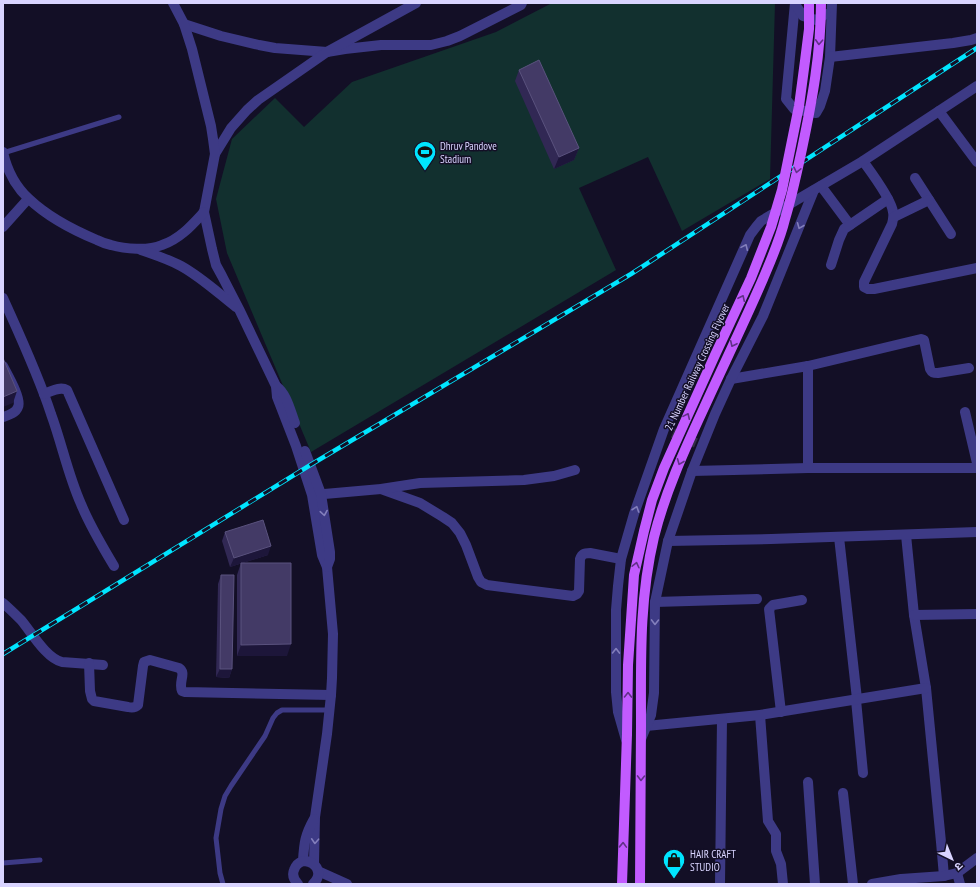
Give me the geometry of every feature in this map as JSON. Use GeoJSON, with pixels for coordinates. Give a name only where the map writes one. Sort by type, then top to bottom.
{"type":"FeatureCollection","features":[{"type":"Feature","properties":{"kind":"main road","name":"21 Number Railway Crossing Flyover"},"geometry":{"type":"LineString","coordinates":[[622,884],[628,665],[634,575],[652,500],[664,468],[751,278],[771,227],[782,190],[799,106],[805,61],[809,3]]}},
{"type":"Feature","properties":{"kind":"main road","name":"21 Number Railway Crossing Flyover"},"geometry":{"type":"LineString","coordinates":[[640,884],[641,739],[644,726],[641,644],[642,610],[646,575],[655,536],[666,500],[686,446],[762,280],[776,247],[785,220],[812,99],[819,51],[821,3]]}},
{"type":"Feature","properties":{"kind":"street"},"geometry":{"type":"LineString","coordinates":[[173,3],[184,24],[192,49],[211,126],[215,154],[204,212],[216,264],[240,309],[276,386],[281,389],[285,395],[316,495],[330,552],[330,559],[327,567],[333,634],[332,678],[327,734],[315,817],[316,868],[318,875],[313,884]]}},
{"type":"Feature","properties":{"kind":"street"},"geometry":{"type":"LineString","coordinates":[[215,154],[231,128],[258,100],[327,52],[416,3]]}},
{"type":"Feature","properties":{"kind":"street"},"geometry":{"type":"LineString","coordinates":[[184,24],[221,36],[259,45],[276,48],[327,52],[381,45],[431,45],[447,41],[477,28],[521,5],[522,3]]}},
{"type":"Feature","properties":{"kind":"street"},"geometry":{"type":"LineString","coordinates":[[795,4],[803,16],[816,20],[827,13],[832,3]]}},
{"type":"Feature","properties":{"kind":"street"},"geometry":{"type":"LineString","coordinates":[[795,4],[786,99],[794,109],[816,113],[825,92],[830,57],[832,3]]}},
{"type":"Feature","properties":{"kind":"street"},"geometry":{"type":"LineString","coordinates":[[830,57],[953,43],[977,38]]}},
{"type":"Feature","properties":{"kind":"street"},"geometry":{"type":"LineString","coordinates":[[627,745],[618,712],[616,692],[616,610],[622,559],[634,514],[750,235],[761,221],[863,160],[977,86]]}},
{"type":"Feature","properties":{"kind":"street"},"geometry":{"type":"LineString","coordinates":[[939,111],[977,162]]}},
{"type":"Feature","properties":{"kind":"street"},"geometry":{"type":"LineString","coordinates":[[3,152],[10,173],[28,199],[53,218],[86,236],[110,245],[140,249],[164,258],[198,277],[240,309]]}},
{"type":"Feature","properties":{"kind":"street"},"geometry":{"type":"LineString","coordinates":[[863,160],[888,198],[894,217],[864,282],[864,287],[868,289],[977,268]]}},
{"type":"Feature","properties":{"kind":"street"},"geometry":{"type":"LineString","coordinates":[[915,178],[951,234]]}},
{"type":"Feature","properties":{"kind":"street"},"geometry":{"type":"LineString","coordinates":[[644,726],[651,715],[654,693],[656,602],[668,542],[692,471],[699,444],[763,316],[818,188]]}},
{"type":"Feature","properties":{"kind":"street"},"geometry":{"type":"LineString","coordinates":[[818,188],[850,225]]}},
{"type":"Feature","properties":{"kind":"street"},"geometry":{"type":"LineString","coordinates":[[831,265],[844,229],[888,198]]}},
{"type":"Feature","properties":{"kind":"street"},"geometry":{"type":"LineString","coordinates":[[3,227],[28,199]]}},
{"type":"Feature","properties":{"kind":"street"},"geometry":{"type":"LineString","coordinates":[[894,217],[929,200]]}},
{"type":"Feature","properties":{"kind":"street"},"geometry":{"type":"LineString","coordinates":[[140,249],[161,246],[175,240],[204,212]]}},
{"type":"Feature","properties":{"kind":"street"},"geometry":{"type":"LineString","coordinates":[[3,298],[52,414],[80,504],[114,566]]}},
{"type":"Feature","properties":{"kind":"street"},"geometry":{"type":"LineString","coordinates":[[731,380],[808,366],[921,339],[924,340],[931,372],[938,373],[969,368]]}},
{"type":"Feature","properties":{"kind":"street"},"geometry":{"type":"LineString","coordinates":[[3,366],[18,397],[19,403],[18,408],[14,413],[3,417]]}},
{"type":"Feature","properties":{"kind":"street"},"geometry":{"type":"LineString","coordinates":[[808,366],[808,468]]}},
{"type":"Feature","properties":{"kind":"street"},"geometry":{"type":"LineString","coordinates":[[44,394],[60,388],[67,390],[124,520]]}},
{"type":"Feature","properties":{"kind":"street"},"geometry":{"type":"LineString","coordinates":[[965,412],[977,463]]}},
{"type":"Feature","properties":{"kind":"street"},"geometry":{"type":"LineString","coordinates":[[692,471],[808,468],[977,468]]}},
{"type":"Feature","properties":{"kind":"street"},"geometry":{"type":"LineString","coordinates":[[316,495],[381,490],[420,483],[524,480],[554,476],[575,470]]}},
{"type":"Feature","properties":{"kind":"street"},"geometry":{"type":"LineString","coordinates":[[381,490],[420,503],[452,523],[460,533],[466,545],[478,577],[481,582],[487,585],[573,596],[579,591],[581,555],[590,553],[622,559]]}},
{"type":"Feature","properties":{"kind":"street"},"geometry":{"type":"LineString","coordinates":[[668,542],[977,532]]}},
{"type":"Feature","properties":{"kind":"street"},"geometry":{"type":"LineString","coordinates":[[906,535],[914,615],[926,688],[944,876]]}},
{"type":"Feature","properties":{"kind":"street"},"geometry":{"type":"LineString","coordinates":[[839,537],[857,699],[863,773]]}},
{"type":"Feature","properties":{"kind":"street"},"geometry":{"type":"LineString","coordinates":[[656,602],[757,599]]}},
{"type":"Feature","properties":{"kind":"street"},"geometry":{"type":"LineString","coordinates":[[781,712],[768,609],[773,605],[802,600]]}},
{"type":"Feature","properties":{"kind":"street"},"geometry":{"type":"LineString","coordinates":[[3,603],[21,620],[52,658],[62,662],[103,664]]}},
{"type":"Feature","properties":{"kind":"street"},"geometry":{"type":"LineString","coordinates":[[914,615],[977,614]]}},
{"type":"Feature","properties":{"kind":"street"},"geometry":{"type":"LineString","coordinates":[[89,664],[90,697],[92,700],[133,708],[138,705],[144,662],[150,660],[181,669],[180,688],[185,692],[331,695]]}},
{"type":"Feature","properties":{"kind":"street"},"geometry":{"type":"LineString","coordinates":[[644,726],[760,715],[926,688]]}},
{"type":"Feature","properties":{"kind":"street"},"geometry":{"type":"LineString","coordinates":[[760,715],[768,821],[776,834],[776,851],[781,864],[783,884]]}},
{"type":"Feature","properties":{"kind":"street"},"geometry":{"type":"LineString","coordinates":[[720,884],[722,719]]}},
{"type":"Feature","properties":{"kind":"street"},"geometry":{"type":"LineString","coordinates":[[808,782],[815,884]]}},
{"type":"Feature","properties":{"kind":"street"},"geometry":{"type":"LineString","coordinates":[[843,793],[853,884]]}},
{"type":"Feature","properties":{"kind":"street"},"geometry":{"type":"LineString","coordinates":[[303,862],[304,841],[315,817]]}},
{"type":"Feature","properties":{"kind":"street"},"geometry":{"type":"LineString","coordinates":[[876,884],[901,879],[923,881],[957,873],[977,858]]}},
{"type":"Feature","properties":{"kind":"street"},"geometry":{"type":"LineString","coordinates":[[293,882],[294,869],[296,866],[307,861],[316,868],[347,884]]}},
{"type":"Feature","properties":{"kind":"street"},"geometry":{"type":"LineString","coordinates":[[957,873],[960,884]]}},
{"type":"Feature","properties":{"kind":"lane"},"geometry":{"type":"LineString","coordinates":[[3,152],[119,117]]}},
{"type":"Feature","properties":{"kind":"lane"},"geometry":{"type":"LineString","coordinates":[[223,884],[220,873],[216,838],[221,809],[225,796],[231,786],[264,736],[276,713],[282,710],[329,710]]}},
{"type":"Feature","properties":{"kind":"lane"},"geometry":{"type":"LineString","coordinates":[[3,863],[40,860]]}},
{"type":"Feature","properties":{"kind":"green space"},"geometry":{"type":"Polygon","coordinates":[[[552,3],[775,3],[770,179],[682,231],[648,157],[579,188],[616,270],[311,452],[227,253],[216,199],[232,139],[275,98],[304,127],[352,82],[496,32],[552,3]]]}},
{"type":"Feature","properties":{"kind":"building"},"geometry":{"type":"Polygon","coordinates":[[[539,60],[579,148],[559,157],[519,70],[539,60]]]}},
{"type":"Feature","properties":{"kind":"building"},"geometry":{"type":"Polygon","coordinates":[[[3,358],[17,391],[3,397],[3,358]]]}},
{"type":"Feature","properties":{"kind":"building"},"geometry":{"type":"Polygon","coordinates":[[[263,520],[271,546],[234,558],[225,532],[263,520]]]}},
{"type":"Feature","properties":{"kind":"building"},"geometry":{"type":"Polygon","coordinates":[[[241,563],[291,563],[291,644],[241,645],[241,563]]]}},
{"type":"Feature","properties":{"kind":"building"},"geometry":{"type":"Polygon","coordinates":[[[221,575],[234,575],[232,669],[220,669],[221,575]]]}},
{"type":"Feature","properties":{"kind":"tunnel"},"geometry":{"type":"LineString","coordinates":[[673,433],[696,443]]}},
{"type":"Feature","properties":{"kind":"railway"},"geometry":{"type":"LineString","coordinates":[[3,654],[312,464],[631,274],[977,48]]}},
{"type":"Feature","properties":{"kind":"place","name":"Dhruv Pandove Stadium"},"geometry":{"type":"Point","coordinates":[425,172]}},
{"type":"Feature","properties":{"kind":"place","name":"HAIR CRAFT STUDIO"},"geometry":{"type":"Point","coordinates":[674,880]}}]}
